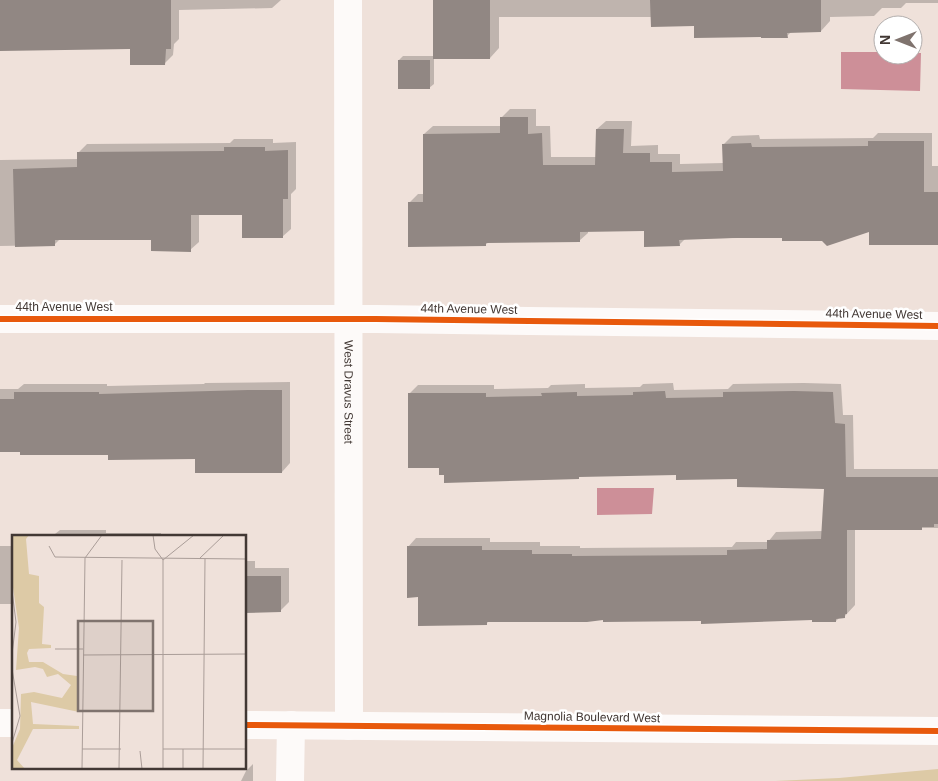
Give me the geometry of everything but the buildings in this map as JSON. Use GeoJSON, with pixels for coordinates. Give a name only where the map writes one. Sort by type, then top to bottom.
{"type":"FeatureCollection","features":[{"type":"Feature","properties":{"kind":"street","name":"West Dravus Street"},"geometry":{"type":"LineString","coordinates":[[348,0],[349,726]]}},
{"type":"Feature","properties":{"kind":"street","name":"44th Avenue West"},"geometry":{"type":"LineString","coordinates":[[0,319],[349,319],[938,326]]}},
{"type":"Feature","properties":{"kind":"street","name":"Magnolia Boulevard West"},"geometry":{"type":"LineString","coordinates":[[246,724],[938,731]]}},
{"type":"Feature","properties":{"kind":"street"},"geometry":{"type":"LineString","coordinates":[[290,781],[291,725]]}},
{"type":"Feature","properties":{"kind":"shaded area"},"geometry":{"type":"Polygon","coordinates":[[[841,52],[873,52],[873,65],[921,65],[920,91],[841,89],[841,52]]]}},
{"type":"Feature","properties":{"kind":"shaded area"},"geometry":{"type":"Polygon","coordinates":[[[597,488],[654,488],[652,514],[597,515],[597,488]]]}},
{"type":"Feature","properties":{"kind":"shaded area"},"geometry":{"type":"Polygon","coordinates":[[[938,769],[938,781],[775,781],[839,778],[938,769]]]}},
{"type":"Feature","properties":{"kind":"cycle path"},"geometry":{"type":"LineString","coordinates":[[0,319],[376,319],[938,326]]}},
{"type":"Feature","properties":{"kind":"cycle path"},"geometry":{"type":"LineString","coordinates":[[246,725],[938,731]]}}]}
